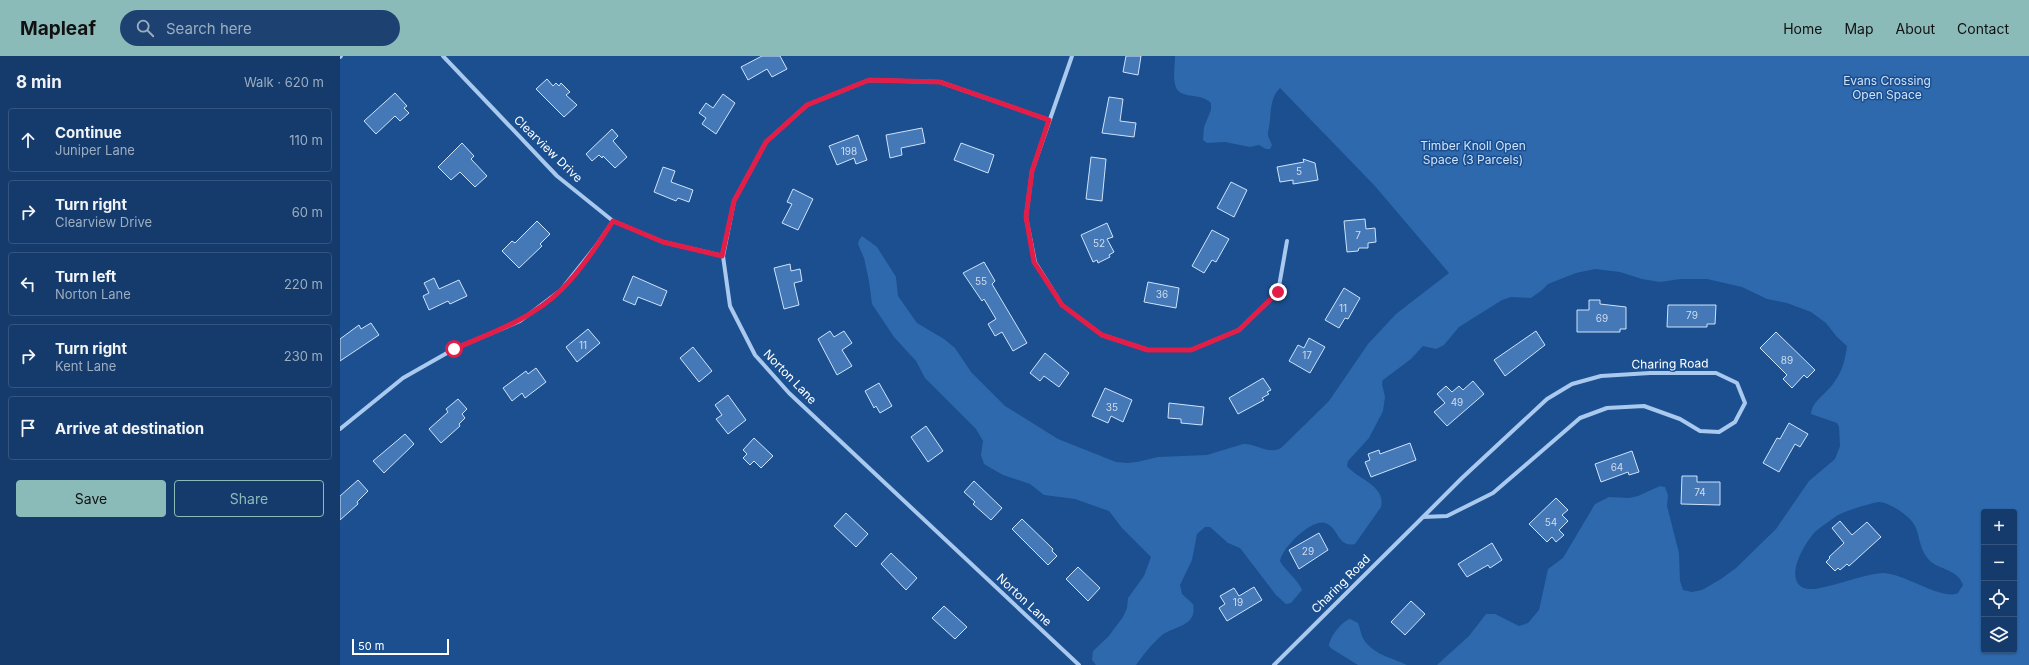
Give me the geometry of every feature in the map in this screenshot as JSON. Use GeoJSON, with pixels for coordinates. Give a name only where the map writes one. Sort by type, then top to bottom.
{"type":"FeatureCollection","features":[{"type":"Feature","properties":{"kind":"street","name":"Clearview Drive"},"geometry":{"type":"LineString","coordinates":[[443,56],[557,176],[613,221],[663,242],[722,256]]}},
{"type":"Feature","properties":{"kind":"street"},"geometry":{"type":"LineString","coordinates":[[1072,56],[1032,171],[1026,217],[1034,262],[1062,305],[1102,335],[1148,350],[1191,350],[1239,330],[1278,292],[1287,241]]}},
{"type":"Feature","properties":{"kind":"street","name":"Norton Lane"},"geometry":{"type":"LineString","coordinates":[[1049,120],[940,82],[869,80],[807,105],[766,142],[734,201],[722,256],[730,306],[755,355],[789,393],[1079,665]]}},
{"type":"Feature","properties":{"kind":"street"},"geometry":{"type":"LineString","coordinates":[[340,429],[403,378],[454,349],[520,320],[561,290],[596,246],[613,221]]}},
{"type":"Feature","properties":{"kind":"street","name":"Charing Road"},"geometry":{"type":"LineString","coordinates":[[1274,665],[1462,478],[1547,399],[1572,384],[1601,376],[1650,373],[1716,373],[1737,383],[1745,403],[1735,422],[1719,432],[1700,431],[1680,419],[1644,406],[1607,408],[1580,418],[1493,493],[1447,516],[1423,517]]}},
{"type":"Feature","properties":{"kind":"green space"},"geometry":{"type":"Polygon","coordinates":[[[1175,56],[2029,56],[2029,665],[1437,665],[1469,636],[1486,614],[1495,614],[1519,626],[1528,623],[1539,610],[1548,569],[1563,558],[1595,504],[1609,497],[1629,498],[1638,496],[1660,486],[1665,487],[1668,495],[1667,506],[1679,553],[1680,581],[1683,590],[1692,592],[1702,590],[1736,568],[1776,529],[1809,481],[1835,459],[1840,446],[1839,427],[1837,423],[1811,414],[1814,405],[1830,388],[1839,375],[1843,366],[1847,346],[1837,337],[1826,323],[1811,312],[1787,303],[1767,299],[1742,287],[1707,279],[1681,279],[1660,282],[1642,279],[1620,272],[1595,269],[1576,273],[1548,284],[1531,298],[1511,297],[1502,300],[1459,327],[1444,345],[1436,349],[1423,346],[1411,359],[1383,380],[1382,384],[1385,397],[1383,411],[1369,438],[1348,461],[1347,466],[1375,488],[1381,499],[1381,507],[1355,544],[1345,543],[1330,525],[1325,523],[1312,525],[1291,542],[1282,555],[1280,561],[1302,590],[1291,603],[1286,604],[1276,595],[1240,548],[1228,543],[1210,527],[1205,527],[1197,534],[1192,560],[1180,585],[1182,594],[1193,604],[1194,612],[1192,617],[1188,622],[1166,633],[1154,642],[1136,665],[1096,665],[1092,660],[1093,651],[1108,637],[1123,617],[1127,608],[1128,598],[1144,576],[1151,557],[1122,528],[1109,511],[1075,499],[1044,495],[1030,484],[1003,475],[984,464],[981,455],[983,441],[976,429],[925,378],[916,361],[894,337],[872,304],[864,258],[858,244],[862,236],[877,247],[896,277],[898,296],[917,323],[944,339],[955,348],[971,372],[1005,406],[1058,439],[1116,462],[1127,463],[1158,457],[1207,455],[1243,444],[1253,445],[1267,450],[1276,450],[1281,448],[1329,401],[1368,344],[1396,314],[1449,273],[1374,185],[1280,88],[1276,92],[1271,109],[1268,136],[1272,145],[1270,149],[1266,149],[1259,145],[1250,147],[1225,142],[1207,143],[1203,140],[1204,127],[1211,110],[1211,103],[1201,97],[1180,92],[1177,89],[1174,78],[1175,56]],[[1879,502],[1869,504],[1847,511],[1838,515],[1816,531],[1811,536],[1798,560],[1795,577],[1798,583],[1804,588],[1819,588],[1864,576],[1884,573],[1893,574],[1943,593],[1958,593],[1963,585],[1961,580],[1953,573],[1929,560],[1922,548],[1914,524],[1906,515],[1884,503],[1879,502]]]}},
{"type":"Feature","properties":{"kind":"green space"},"geometry":{"type":"Polygon","coordinates":[[[1350,619],[1358,623],[1362,636],[1368,645],[1378,653],[1407,665],[1358,665],[1332,649],[1329,646],[1334,634],[1343,623],[1350,619]]]}},
{"type":"Feature","properties":{"kind":"building"},"geometry":{"type":"Polygon","coordinates":[[[762,56],[780,56],[787,69],[772,77],[767,69],[748,80],[741,67],[762,56]]]}},
{"type":"Feature","properties":{"kind":"building"},"geometry":{"type":"Polygon","coordinates":[[[1126,56],[1141,56],[1138,75],[1123,72],[1126,56]]]}},
{"type":"Feature","properties":{"kind":"building"},"geometry":{"type":"Polygon","coordinates":[[[547,79],[553,86],[556,83],[559,86],[561,83],[570,92],[566,95],[577,105],[564,117],[536,89],[547,79]]]}},
{"type":"Feature","properties":{"kind":"building"},"geometry":{"type":"Polygon","coordinates":[[[395,93],[407,106],[404,108],[409,113],[400,121],[395,116],[376,134],[364,121],[395,93]]]}},
{"type":"Feature","properties":{"kind":"building"},"geometry":{"type":"Polygon","coordinates":[[[723,94],[735,103],[716,134],[702,124],[706,118],[699,113],[706,103],[713,108],[723,94]]]}},
{"type":"Feature","properties":{"kind":"building"},"geometry":{"type":"Polygon","coordinates":[[[1109,97],[1123,99],[1120,121],[1136,123],[1134,137],[1102,133],[1109,97]]]}},
{"type":"Feature","properties":{"kind":"building"},"geometry":{"type":"Polygon","coordinates":[[[922,128],[925,143],[901,148],[902,155],[890,158],[886,135],[922,128]]]}},
{"type":"Feature","properties":{"kind":"building"},"geometry":{"type":"Polygon","coordinates":[[[612,129],[618,136],[613,141],[627,157],[615,168],[603,156],[602,158],[599,155],[592,161],[586,154],[612,129]]]}},
{"type":"Feature","properties":{"kind":"building"},"geometry":{"type":"Polygon","coordinates":[[[858,135],[867,160],[856,164],[854,158],[837,165],[829,146],[858,135]]]}},
{"type":"Feature","properties":{"kind":"building"},"geometry":{"type":"Polygon","coordinates":[[[462,143],[474,156],[471,159],[487,176],[475,187],[460,172],[451,180],[438,167],[462,143]]]}},
{"type":"Feature","properties":{"kind":"building"},"geometry":{"type":"Polygon","coordinates":[[[961,143],[994,155],[988,173],[954,160],[961,143]]]}},
{"type":"Feature","properties":{"kind":"building"},"geometry":{"type":"Polygon","coordinates":[[[1091,157],[1106,159],[1102,201],[1086,199],[1091,157]]]}},
{"type":"Feature","properties":{"kind":"building"},"geometry":{"type":"Polygon","coordinates":[[[1303,159],[1315,163],[1318,180],[1293,184],[1293,180],[1280,182],[1277,167],[1304,162],[1303,159]]]}},
{"type":"Feature","properties":{"kind":"building"},"geometry":{"type":"Polygon","coordinates":[[[663,167],[675,171],[671,182],[693,190],[689,202],[678,198],[676,201],[654,192],[663,167]]]}},
{"type":"Feature","properties":{"kind":"building"},"geometry":{"type":"Polygon","coordinates":[[[1231,182],[1247,190],[1234,217],[1217,208],[1231,182]]]}},
{"type":"Feature","properties":{"kind":"building"},"geometry":{"type":"Polygon","coordinates":[[[793,189],[813,199],[798,230],[782,223],[792,204],[787,202],[793,189]]]}},
{"type":"Feature","properties":{"kind":"building"},"geometry":{"type":"Polygon","coordinates":[[[1365,219],[1366,229],[1375,228],[1376,242],[1368,243],[1368,248],[1359,248],[1358,251],[1347,252],[1344,221],[1365,219]]]}},
{"type":"Feature","properties":{"kind":"building"},"geometry":{"type":"Polygon","coordinates":[[[537,221],[550,234],[540,244],[542,246],[519,268],[502,251],[512,241],[515,243],[537,221]]]}},
{"type":"Feature","properties":{"kind":"building"},"geometry":{"type":"Polygon","coordinates":[[[1107,223],[1113,237],[1107,239],[1114,252],[1109,255],[1110,257],[1098,263],[1097,260],[1093,262],[1081,235],[1107,223]]]}},
{"type":"Feature","properties":{"kind":"building"},"geometry":{"type":"Polygon","coordinates":[[[1212,230],[1229,239],[1216,262],[1212,260],[1204,273],[1192,266],[1212,230]]]}},
{"type":"Feature","properties":{"kind":"building"},"geometry":{"type":"Polygon","coordinates":[[[984,262],[995,281],[992,284],[1027,343],[1013,351],[1002,332],[995,336],[988,324],[996,319],[984,299],[982,301],[963,273],[984,262]]]}},
{"type":"Feature","properties":{"kind":"building"},"geometry":{"type":"Polygon","coordinates":[[[790,264],[791,271],[800,269],[802,281],[794,283],[799,305],[784,309],[774,268],[790,264]]]}},
{"type":"Feature","properties":{"kind":"building"},"geometry":{"type":"Polygon","coordinates":[[[633,276],[667,291],[661,306],[638,297],[635,305],[623,300],[633,276]]]}},
{"type":"Feature","properties":{"kind":"building"},"geometry":{"type":"Polygon","coordinates":[[[434,278],[439,289],[459,280],[467,296],[450,304],[448,301],[429,310],[423,296],[429,293],[424,283],[434,278]]]}},
{"type":"Feature","properties":{"kind":"building"},"geometry":{"type":"Polygon","coordinates":[[[1148,282],[1179,288],[1176,308],[1144,302],[1148,282]]]}},
{"type":"Feature","properties":{"kind":"building"},"geometry":{"type":"Polygon","coordinates":[[[1344,288],[1360,298],[1348,319],[1345,318],[1339,328],[1325,320],[1344,288]]]}},
{"type":"Feature","properties":{"kind":"building"},"geometry":{"type":"Polygon","coordinates":[[[1589,300],[1600,300],[1600,304],[1626,307],[1626,329],[1620,329],[1620,332],[1577,332],[1577,310],[1589,310],[1589,300]]]}},
{"type":"Feature","properties":{"kind":"building"},"geometry":{"type":"Polygon","coordinates":[[[1668,305],[1716,305],[1715,324],[1707,324],[1707,327],[1667,327],[1668,305]]]}},
{"type":"Feature","properties":{"kind":"building"},"geometry":{"type":"Polygon","coordinates":[[[371,323],[379,335],[340,361],[340,339],[359,325],[361,329],[371,323]]]}},
{"type":"Feature","properties":{"kind":"building"},"geometry":{"type":"Polygon","coordinates":[[[588,329],[600,343],[577,362],[566,347],[588,329]]]}},
{"type":"Feature","properties":{"kind":"building"},"geometry":{"type":"Polygon","coordinates":[[[830,331],[834,337],[844,331],[852,343],[842,350],[852,366],[837,375],[818,339],[830,331]]]}},
{"type":"Feature","properties":{"kind":"building"},"geometry":{"type":"Polygon","coordinates":[[[1536,331],[1545,345],[1505,376],[1494,360],[1536,331]]]}},
{"type":"Feature","properties":{"kind":"building"},"geometry":{"type":"Polygon","coordinates":[[[1776,332],[1815,370],[1807,378],[1804,375],[1792,388],[1783,379],[1787,375],[1760,348],[1776,332]]]}},
{"type":"Feature","properties":{"kind":"building"},"geometry":{"type":"Polygon","coordinates":[[[1309,338],[1325,347],[1310,373],[1289,361],[1298,345],[1304,348],[1309,338]]]}},
{"type":"Feature","properties":{"kind":"building"},"geometry":{"type":"Polygon","coordinates":[[[693,347],[712,371],[699,382],[680,358],[693,347]]]}},
{"type":"Feature","properties":{"kind":"building"},"geometry":{"type":"Polygon","coordinates":[[[1045,353],[1069,373],[1059,387],[1044,376],[1040,381],[1030,373],[1045,353]]]}},
{"type":"Feature","properties":{"kind":"building"},"geometry":{"type":"Polygon","coordinates":[[[536,368],[546,382],[525,398],[522,393],[512,401],[503,388],[526,371],[528,374],[536,368]]]}},
{"type":"Feature","properties":{"kind":"building"},"geometry":{"type":"Polygon","coordinates":[[[1263,378],[1271,390],[1267,392],[1269,394],[1262,398],[1264,400],[1238,414],[1229,398],[1263,378]]]}},
{"type":"Feature","properties":{"kind":"building"},"geometry":{"type":"Polygon","coordinates":[[[1473,381],[1484,394],[1447,426],[1434,412],[1445,403],[1437,394],[1446,386],[1452,392],[1459,386],[1463,390],[1473,381]]]}},
{"type":"Feature","properties":{"kind":"building"},"geometry":{"type":"Polygon","coordinates":[[[879,383],[892,406],[880,413],[876,406],[874,408],[865,391],[879,383]]]}},
{"type":"Feature","properties":{"kind":"building"},"geometry":{"type":"Polygon","coordinates":[[[1105,388],[1132,400],[1123,422],[1111,416],[1108,423],[1092,416],[1105,388]]]}},
{"type":"Feature","properties":{"kind":"building"},"geometry":{"type":"Polygon","coordinates":[[[728,395],[746,420],[728,434],[716,419],[722,415],[715,405],[728,395]]]}},
{"type":"Feature","properties":{"kind":"building"},"geometry":{"type":"Polygon","coordinates":[[[458,399],[467,409],[462,414],[465,418],[459,424],[460,426],[441,443],[429,429],[448,412],[446,409],[458,399]]]}},
{"type":"Feature","properties":{"kind":"building"},"geometry":{"type":"Polygon","coordinates":[[[1169,403],[1204,407],[1202,425],[1181,423],[1181,419],[1168,418],[1169,403]]]}},
{"type":"Feature","properties":{"kind":"building"},"geometry":{"type":"Polygon","coordinates":[[[1789,423],[1808,434],[1800,447],[1795,444],[1779,472],[1763,463],[1777,438],[1780,439],[1789,423]]]}},
{"type":"Feature","properties":{"kind":"building"},"geometry":{"type":"Polygon","coordinates":[[[926,426],[943,451],[928,462],[911,437],[926,426]]]}},
{"type":"Feature","properties":{"kind":"building"},"geometry":{"type":"Polygon","coordinates":[[[405,434],[414,444],[384,473],[373,461],[405,434]]]}},
{"type":"Feature","properties":{"kind":"building"},"geometry":{"type":"Polygon","coordinates":[[[754,438],[773,456],[761,468],[754,461],[750,465],[743,458],[747,454],[743,450],[754,438]]]}},
{"type":"Feature","properties":{"kind":"building"},"geometry":{"type":"Polygon","coordinates":[[[1410,443],[1416,460],[1371,477],[1365,462],[1370,460],[1368,454],[1379,450],[1380,454],[1410,443]]]}},
{"type":"Feature","properties":{"kind":"building"},"geometry":{"type":"Polygon","coordinates":[[[1632,451],[1639,472],[1629,475],[1628,472],[1601,482],[1595,464],[1632,451]]]}},
{"type":"Feature","properties":{"kind":"building"},"geometry":{"type":"Polygon","coordinates":[[[1682,476],[1697,476],[1697,482],[1720,482],[1720,505],[1681,504],[1682,476]]]}},
{"type":"Feature","properties":{"kind":"building"},"geometry":{"type":"Polygon","coordinates":[[[358,480],[368,491],[357,502],[358,504],[340,520],[340,496],[358,480]]]}},
{"type":"Feature","properties":{"kind":"building"},"geometry":{"type":"Polygon","coordinates":[[[974,481],[1002,508],[991,520],[973,504],[975,502],[964,492],[974,481]]]}},
{"type":"Feature","properties":{"kind":"building"},"geometry":{"type":"Polygon","coordinates":[[[1556,498],[1568,510],[1562,515],[1568,521],[1559,530],[1564,535],[1556,542],[1552,537],[1547,542],[1529,524],[1556,498]]]}},
{"type":"Feature","properties":{"kind":"building"},"geometry":{"type":"Polygon","coordinates":[[[846,513],[868,534],[856,547],[834,526],[846,513]]]}},
{"type":"Feature","properties":{"kind":"building"},"geometry":{"type":"Polygon","coordinates":[[[1022,519],[1053,549],[1052,551],[1057,556],[1048,565],[1012,529],[1022,519]]]}},
{"type":"Feature","properties":{"kind":"building"},"geometry":{"type":"Polygon","coordinates":[[[1840,521],[1852,535],[1867,522],[1881,537],[1849,566],[1847,564],[1840,570],[1838,568],[1835,571],[1826,562],[1830,558],[1829,557],[1844,543],[1832,528],[1840,521]]]}},
{"type":"Feature","properties":{"kind":"building"},"geometry":{"type":"Polygon","coordinates":[[[1319,533],[1328,550],[1299,569],[1289,550],[1319,533]]]}},
{"type":"Feature","properties":{"kind":"building"},"geometry":{"type":"Polygon","coordinates":[[[1492,543],[1502,560],[1490,568],[1488,565],[1467,577],[1458,564],[1492,543]]]}},
{"type":"Feature","properties":{"kind":"building"},"geometry":{"type":"Polygon","coordinates":[[[891,553],[917,578],[906,590],[881,564],[891,553]]]}},
{"type":"Feature","properties":{"kind":"building"},"geometry":{"type":"Polygon","coordinates":[[[1078,567],[1100,588],[1088,601],[1066,579],[1078,567]]]}},
{"type":"Feature","properties":{"kind":"building"},"geometry":{"type":"Polygon","coordinates":[[[1254,587],[1262,600],[1227,621],[1219,608],[1225,604],[1220,596],[1234,588],[1239,596],[1254,587]]]}},
{"type":"Feature","properties":{"kind":"building"},"geometry":{"type":"Polygon","coordinates":[[[1411,601],[1425,614],[1405,635],[1391,622],[1411,601]]]}},
{"type":"Feature","properties":{"kind":"building"},"geometry":{"type":"Polygon","coordinates":[[[944,606],[967,627],[955,639],[932,618],[944,606]]]}},
{"type":"Feature","properties":{"kind":"route"},"geometry":{"type":"LineString","coordinates":[[454,349],[520,320],[561,290],[596,246],[613,221],[663,242],[722,256],[734,201],[766,142],[807,105],[869,80],[940,82],[1049,120],[1032,171],[1026,217],[1034,262],[1062,305],[1102,335],[1148,350],[1191,350],[1239,330],[1278,292]]}},
{"type":"Feature","properties":{"kind":"park label","name":"Evans Crossing Open Space"},"geometry":{"type":"Point","coordinates":[1887,88]}},
{"type":"Feature","properties":{"kind":"park label","name":"Timber Knoll Open Space (3 Parcels)"},"geometry":{"type":"Point","coordinates":[1473,153]}}]}
